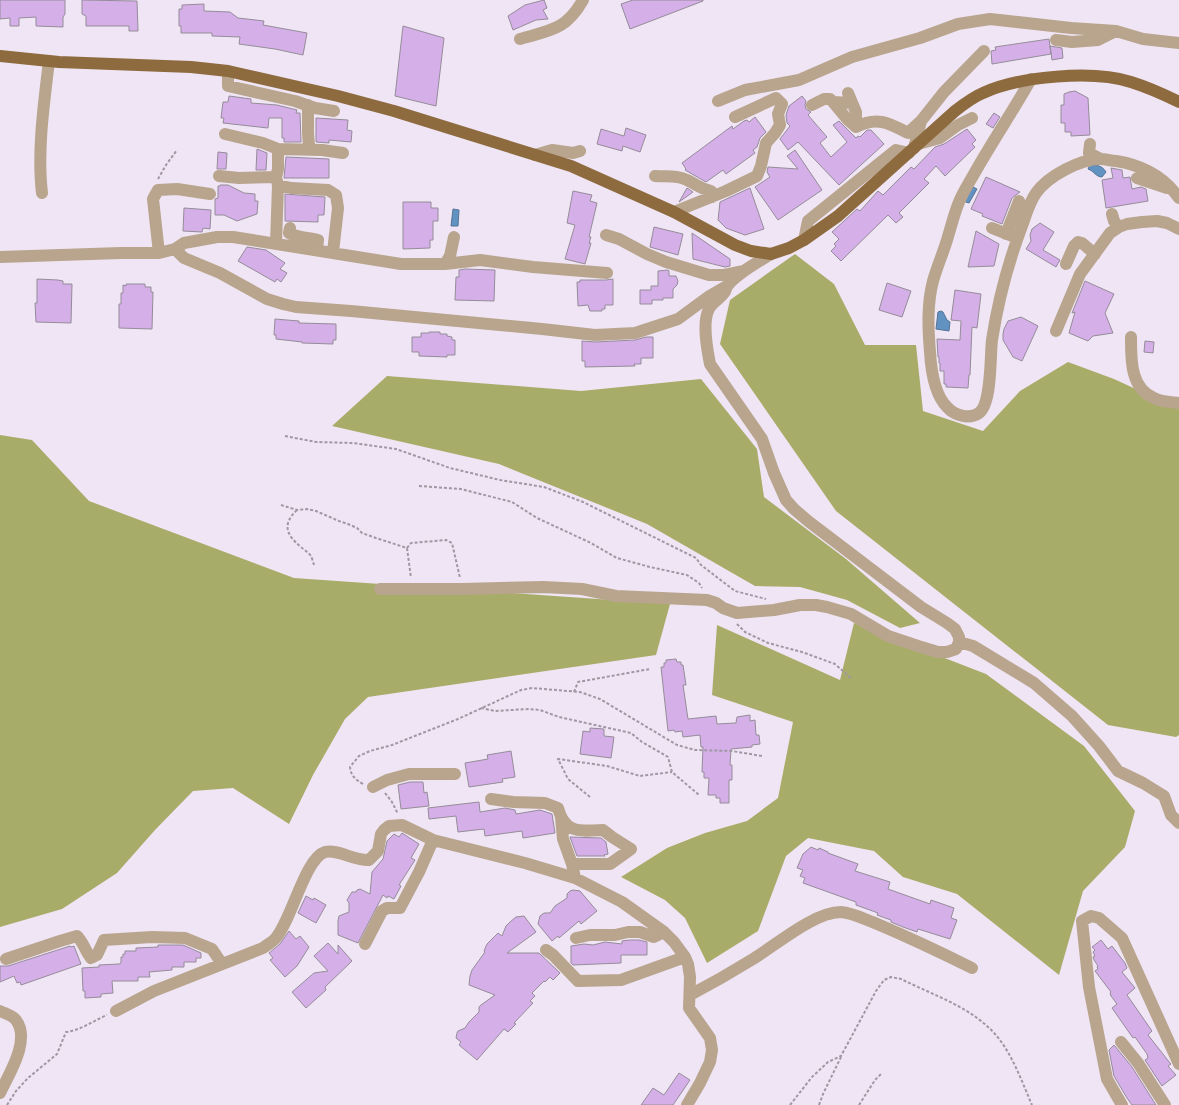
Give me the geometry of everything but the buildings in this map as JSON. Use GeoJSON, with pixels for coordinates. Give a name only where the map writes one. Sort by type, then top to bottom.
{"type":"FeatureCollection","features":[{"type":"Feature","properties":{"kind":"main road"},"geometry":{"type":"LineString","coordinates":[[0,56],[49,61],[113,65],[191,67],[228,71],[338,96],[571,166],[674,212],[735,245],[750,251],[771,254],[789,248],[804,240],[838,216],[970,100],[997,87],[1031,79],[1084,76],[1107,77],[1130,81],[1179,102]]}},
{"type":"Feature","properties":{"kind":"street"},"geometry":{"type":"LineString","coordinates":[[520,39],[560,26],[569,20],[578,10],[583,0]]}},
{"type":"Feature","properties":{"kind":"street"},"geometry":{"type":"LineString","coordinates":[[718,101],[745,90],[799,80],[852,57],[920,38],[958,24],[990,19],[1070,28],[1116,31],[1143,39],[1179,43]]}},
{"type":"Feature","properties":{"kind":"street"},"geometry":{"type":"LineString","coordinates":[[1056,40],[1072,42],[1098,40],[1116,31]]}},
{"type":"Feature","properties":{"kind":"street"},"geometry":{"type":"LineString","coordinates":[[856,127],[874,121],[886,122],[908,133],[921,121],[944,92],[984,51]]}},
{"type":"Feature","properties":{"kind":"street"},"geometry":{"type":"LineString","coordinates":[[42,192],[40,172],[45,93],[49,61]]}},
{"type":"Feature","properties":{"kind":"street"},"geometry":{"type":"LineString","coordinates":[[228,71],[228,86],[334,111]]}},
{"type":"Feature","properties":{"kind":"street"},"geometry":{"type":"LineString","coordinates":[[1031,79],[987,151],[959,202],[933,280],[930,299],[928,333],[930,358],[940,399],[954,414],[966,416],[979,413],[983,409],[986,402],[990,382],[992,340],[1001,294],[1006,272],[1029,205],[1045,183],[1057,175],[1073,166],[1087,161],[1101,159]]}},
{"type":"Feature","properties":{"kind":"street"},"geometry":{"type":"LineString","coordinates":[[674,212],[712,197],[757,176],[761,166],[766,143],[780,125],[778,114],[782,104],[776,98],[735,117]]}},
{"type":"Feature","properties":{"kind":"street"},"geometry":{"type":"LineString","coordinates":[[833,102],[850,98],[856,112],[856,127]]}},
{"type":"Feature","properties":{"kind":"street"},"geometry":{"type":"LineString","coordinates":[[812,105],[824,99],[830,99],[856,127]]}},
{"type":"Feature","properties":{"kind":"street"},"geometry":{"type":"LineString","coordinates":[[308,106],[309,146]]}},
{"type":"Feature","properties":{"kind":"street"},"geometry":{"type":"LineString","coordinates":[[914,148],[940,138],[958,125],[972,118]]}},
{"type":"Feature","properties":{"kind":"street"},"geometry":{"type":"LineString","coordinates":[[914,148],[921,121]]}},
{"type":"Feature","properties":{"kind":"street"},"geometry":{"type":"LineString","coordinates":[[225,134],[262,143],[278,149],[322,150],[343,153]]}},
{"type":"Feature","properties":{"kind":"street"},"geometry":{"type":"LineString","coordinates":[[1090,144],[1089,153],[1101,159],[1125,163],[1144,170],[1162,179],[1176,194]]}},
{"type":"Feature","properties":{"kind":"street"},"geometry":{"type":"LineString","coordinates":[[276,244],[278,149]]}},
{"type":"Feature","properties":{"kind":"street"},"geometry":{"type":"LineString","coordinates":[[535,155],[552,150],[574,153],[580,151]]}},
{"type":"Feature","properties":{"kind":"street"},"geometry":{"type":"LineString","coordinates":[[219,176],[277,181],[291,188],[328,190],[336,196],[338,208],[333,252]]}},
{"type":"Feature","properties":{"kind":"street"},"geometry":{"type":"LineString","coordinates":[[655,176],[677,177],[687,180],[701,189],[711,191],[712,197]]}},
{"type":"Feature","properties":{"kind":"street"},"geometry":{"type":"LineString","coordinates":[[1137,178],[1176,194]]}},
{"type":"Feature","properties":{"kind":"street"},"geometry":{"type":"LineString","coordinates":[[159,253],[153,199],[158,190],[176,189],[210,194]]}},
{"type":"Feature","properties":{"kind":"street"},"geometry":{"type":"LineString","coordinates":[[1006,234],[1019,201]]}},
{"type":"Feature","properties":{"kind":"street"},"geometry":{"type":"LineString","coordinates":[[1112,214],[1114,221],[1119,227]]}},
{"type":"Feature","properties":{"kind":"street"},"geometry":{"type":"LineString","coordinates":[[1056,331],[1080,274],[1110,233],[1127,224],[1142,222],[1167,223],[1179,229]]}},
{"type":"Feature","properties":{"kind":"street"},"geometry":{"type":"LineString","coordinates":[[290,228],[289,233],[293,236],[303,236],[318,240],[317,250]]}},
{"type":"Feature","properties":{"kind":"street"},"geometry":{"type":"LineString","coordinates":[[992,228],[1017,238]]}},
{"type":"Feature","properties":{"kind":"street"},"geometry":{"type":"LineString","coordinates":[[606,235],[619,239],[666,262],[709,275],[724,275],[745,271]]}},
{"type":"Feature","properties":{"kind":"street"},"geometry":{"type":"LineString","coordinates":[[0,257],[159,253],[175,249],[184,243],[217,237],[233,237],[402,264],[445,264],[480,260],[533,268],[607,273]]}},
{"type":"Feature","properties":{"kind":"street"},"geometry":{"type":"LineString","coordinates":[[445,264],[450,256],[454,237]]}},
{"type":"Feature","properties":{"kind":"street"},"geometry":{"type":"LineString","coordinates":[[1066,264],[1074,246],[1078,242],[1082,243],[1096,254]]}},
{"type":"Feature","properties":{"kind":"street"},"geometry":{"type":"LineString","coordinates":[[175,249],[184,258],[214,271],[267,299],[296,307],[542,328],[595,335],[635,334],[678,319],[771,254]]}},
{"type":"Feature","properties":{"kind":"street"},"geometry":{"type":"LineString","coordinates":[[380,589],[543,587],[593,591],[616,596],[707,600],[737,613],[774,610],[800,605],[816,605],[851,614],[888,636],[938,652],[947,652],[956,649],[959,642],[959,637],[955,629],[921,607],[808,521],[786,500],[774,473],[762,439],[710,364],[707,350],[706,317],[708,309],[724,293],[727,286]]}},
{"type":"Feature","properties":{"kind":"street"},"geometry":{"type":"LineString","coordinates":[[1131,337],[1131,359],[1135,378],[1142,391],[1155,399],[1179,403]]}},
{"type":"Feature","properties":{"kind":"street"},"geometry":{"type":"LineString","coordinates":[[959,642],[973,646],[1034,683],[1072,716],[1099,746],[1118,771],[1143,783],[1164,796],[1171,815],[1179,824]]}},
{"type":"Feature","properties":{"kind":"street"},"geometry":{"type":"LineString","coordinates":[[373,787],[387,780],[409,774],[455,774]]}},
{"type":"Feature","properties":{"kind":"street"},"geometry":{"type":"LineString","coordinates":[[491,799],[514,802],[545,803],[558,808],[561,817],[563,839],[572,864],[575,878]]}},
{"type":"Feature","properties":{"kind":"street"},"geometry":{"type":"LineString","coordinates":[[561,817],[567,826],[582,831],[603,830],[631,849],[610,864],[572,864]]}},
{"type":"Feature","properties":{"kind":"street"},"geometry":{"type":"LineString","coordinates":[[116,1011],[154,991],[263,948],[276,938],[312,863],[319,856],[324,852],[330,852],[338,853],[362,861],[369,860],[378,851],[381,834],[384,830],[389,826],[402,825],[433,840],[525,863],[575,878],[622,902],[664,932],[674,942],[685,957],[688,964],[690,977],[689,1008],[710,1038],[712,1050],[710,1062],[704,1076],[687,1105]]}},
{"type":"Feature","properties":{"kind":"street"},"geometry":{"type":"LineString","coordinates":[[365,944],[382,911],[387,908],[400,908],[419,872],[433,840]]}},
{"type":"Feature","properties":{"kind":"street"},"geometry":{"type":"LineString","coordinates":[[690,995],[753,959],[800,928],[831,913],[842,912],[854,915],[899,933],[972,968]]}},
{"type":"Feature","properties":{"kind":"street"},"geometry":{"type":"LineString","coordinates":[[1122,1105],[1107,1079],[1089,987],[1082,921],[1091,916],[1099,918],[1122,938],[1179,1064]]}},
{"type":"Feature","properties":{"kind":"street"},"geometry":{"type":"LineString","coordinates":[[576,938],[590,935],[615,935],[628,932],[640,932],[654,937],[664,932]]}},
{"type":"Feature","properties":{"kind":"street"},"geometry":{"type":"LineString","coordinates":[[6,959],[77,936],[83,942],[87,953],[91,958],[97,955],[104,940],[152,937],[185,938],[191,940],[212,949],[222,964]]}},
{"type":"Feature","properties":{"kind":"street"},"geometry":{"type":"LineString","coordinates":[[546,950],[578,981],[621,980],[685,957]]}},
{"type":"Feature","properties":{"kind":"street"},"geometry":{"type":"LineString","coordinates":[[0,1011],[10,1015],[16,1020],[20,1027],[21,1037],[16,1060],[0,1093]]}},
{"type":"Feature","properties":{"kind":"street"},"geometry":{"type":"LineString","coordinates":[[1121,1042],[1138,1063],[1165,1105]]}},
{"type":"Feature","properties":{"kind":"path"},"geometry":{"type":"LineString","coordinates":[[158,190],[158,178],[177,150]]}},
{"type":"Feature","properties":{"kind":"path"},"geometry":{"type":"LineString","coordinates":[[285,436],[316,442],[353,442],[396,449],[450,468],[500,480],[544,487],[583,502],[696,558],[701,565],[735,591],[766,599],[774,610]]}},
{"type":"Feature","properties":{"kind":"path"},"geometry":{"type":"LineString","coordinates":[[419,486],[461,489],[512,502],[522,509],[591,543],[617,558],[637,565],[687,575],[699,583],[707,600]]}},
{"type":"Feature","properties":{"kind":"path"},"geometry":{"type":"LineString","coordinates":[[281,505],[297,510],[307,509],[316,511],[357,528],[362,533],[407,548]]}},
{"type":"Feature","properties":{"kind":"path"},"geometry":{"type":"LineString","coordinates":[[297,510],[289,520],[287,532],[300,547],[312,557],[314,565]]}},
{"type":"Feature","properties":{"kind":"path"},"geometry":{"type":"LineString","coordinates":[[413,589],[407,548],[411,543],[446,540],[452,543],[462,589]]}},
{"type":"Feature","properties":{"kind":"path"},"geometry":{"type":"LineString","coordinates":[[737,613],[735,621],[746,632],[768,643],[802,652],[835,664],[851,678]]}},
{"type":"Feature","properties":{"kind":"path"},"geometry":{"type":"LineString","coordinates":[[574,692],[578,682],[650,669]]}},
{"type":"Feature","properties":{"kind":"path"},"geometry":{"type":"LineString","coordinates":[[402,825],[392,802],[386,794],[380,789],[363,784],[354,778],[350,771],[350,767],[359,756],[458,719],[521,690],[532,688],[580,692],[600,699],[677,745],[695,750],[732,751],[762,756]]}},
{"type":"Feature","properties":{"kind":"path"},"geometry":{"type":"LineString","coordinates":[[480,708],[495,711],[529,709],[540,710],[559,717],[631,733],[642,742],[668,757],[672,772],[698,795]]}},
{"type":"Feature","properties":{"kind":"path"},"geometry":{"type":"LineString","coordinates":[[590,797],[568,779],[558,759],[607,766],[640,776],[672,772]]}},
{"type":"Feature","properties":{"kind":"path"},"geometry":{"type":"LineString","coordinates":[[819,1105],[841,1056],[876,991],[884,980],[891,977],[901,979],[956,1005],[986,1024],[1002,1044],[1021,1079],[1032,1105]]}},
{"type":"Feature","properties":{"kind":"path"},"geometry":{"type":"LineString","coordinates":[[7,1105],[16,1091],[28,1078],[57,1054],[66,1032],[84,1027],[95,1020],[116,1011]]}},
{"type":"Feature","properties":{"kind":"path"},"geometry":{"type":"LineString","coordinates":[[790,1105],[812,1077],[828,1062],[841,1056]]}},
{"type":"Feature","properties":{"kind":"path"},"geometry":{"type":"LineString","coordinates":[[859,1105],[875,1080],[882,1073]]}},
{"type":"Feature","properties":{"kind":"green space"},"geometry":{"type":"Polygon","coordinates":[[[795,254],[834,284],[865,345],[916,345],[923,411],[983,431],[1020,391],[1068,362],[1114,379],[1179,409],[1179,735],[1176,737],[1108,725],[836,511],[720,344],[730,300],[795,254]]]}},
{"type":"Feature","properties":{"kind":"green space"},"geometry":{"type":"Polygon","coordinates":[[[387,376],[581,391],[701,379],[757,449],[764,497],[846,559],[920,623],[900,628],[847,600],[800,587],[755,586],[647,524],[499,464],[332,426],[387,376]]]}},
{"type":"Feature","properties":{"kind":"green space"},"geometry":{"type":"Polygon","coordinates":[[[0,435],[32,440],[89,501],[294,578],[670,604],[656,655],[368,697],[345,719],[313,775],[289,824],[233,788],[193,791],[155,830],[117,873],[62,909],[0,927],[0,435]]]}},
{"type":"Feature","properties":{"kind":"green space"},"geometry":{"type":"Polygon","coordinates":[[[854,623],[986,674],[1084,746],[1135,811],[1125,847],[1083,891],[1059,975],[957,894],[903,877],[874,851],[808,838],[786,856],[758,931],[707,963],[685,918],[665,900],[621,877],[667,848],[705,833],[747,821],[778,798],[793,722],[712,695],[717,625],[840,680],[854,623]]]}},
{"type":"Feature","properties":{"kind":"water"},"geometry":{"type":"Polygon","coordinates":[[[1090,165],[1097,165],[1106,172],[1102,177],[1098,176],[1088,169],[1090,165]]]}},
{"type":"Feature","properties":{"kind":"water"},"geometry":{"type":"Polygon","coordinates":[[[971,186],[977,189],[969,203],[963,201],[971,186]]]}},
{"type":"Feature","properties":{"kind":"water"},"geometry":{"type":"Polygon","coordinates":[[[453,209],[459,210],[458,226],[451,226],[453,209]]]}},
{"type":"Feature","properties":{"kind":"water"},"geometry":{"type":"Polygon","coordinates":[[[941,311],[950,322],[949,331],[936,329],[938,312],[941,311]]]}}]}
